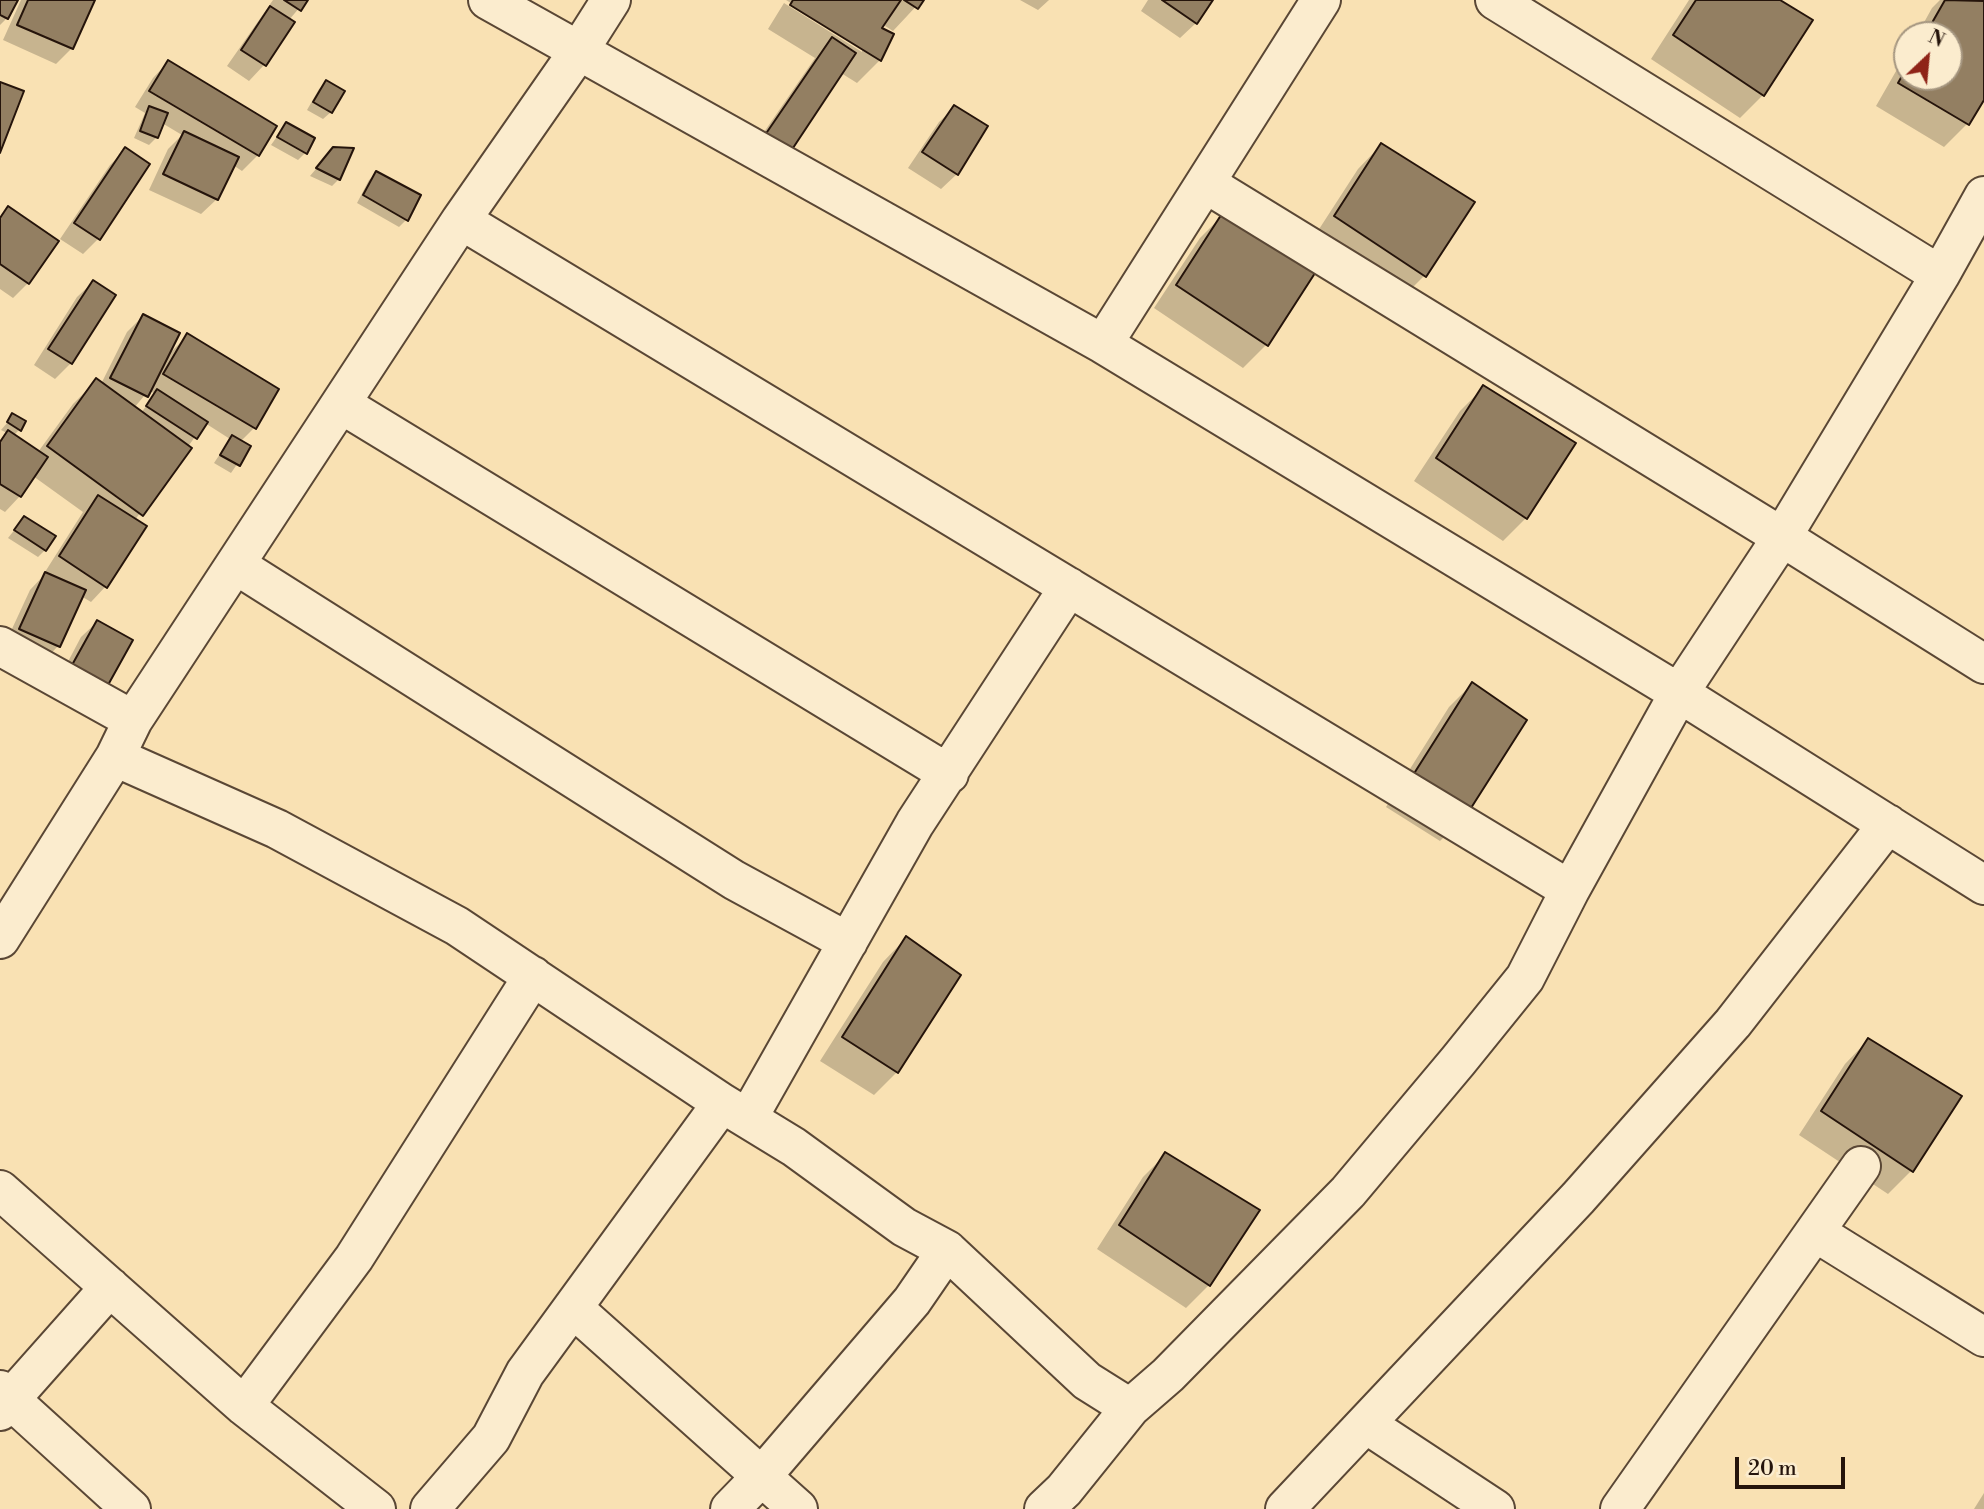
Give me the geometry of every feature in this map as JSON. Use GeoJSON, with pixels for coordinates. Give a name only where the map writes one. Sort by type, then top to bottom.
{"type":"FeatureCollection","features":[{"type":"Feature","properties":{"kind":"street"},"geometry":{"type":"LineString","coordinates":[[488,0],[1103,344],[1679,692],[1984,885]]}},
{"type":"Feature","properties":{"kind":"street"},"geometry":{"type":"LineString","coordinates":[[0,939],[115,757],[133,720],[461,220],[611,0]]}},
{"type":"Feature","properties":{"kind":"street"},"geometry":{"type":"LineString","coordinates":[[1103,344],[1321,0]]}},
{"type":"Feature","properties":{"kind":"street"},"geometry":{"type":"LineString","coordinates":[[1495,0],[1941,275]]}},
{"type":"Feature","properties":{"kind":"street"},"geometry":{"type":"LineString","coordinates":[[1205,183],[1984,664]]}},
{"type":"Feature","properties":{"kind":"street"},"geometry":{"type":"LineString","coordinates":[[1044,1509],[1064,1490],[1130,1408],[1168,1376],[1348,1192],[1525,978],[1679,692],[1782,537],[1979,213]]}},
{"type":"Feature","properties":{"kind":"street"},"geometry":{"type":"LineString","coordinates":[[461,220],[1570,890]]}},
{"type":"Feature","properties":{"kind":"street"},"geometry":{"type":"LineString","coordinates":[[341,404],[949,774]]}},
{"type":"Feature","properties":{"kind":"street"},"geometry":{"type":"LineString","coordinates":[[236,565],[734,880],[848,943]]}},
{"type":"Feature","properties":{"kind":"street"},"geometry":{"type":"LineString","coordinates":[[430,1509],[491,1438],[525,1373],[573,1308],[735,1110],[848,943],[915,824],[1069,587]]}},
{"type":"Feature","properties":{"kind":"street"},"geometry":{"type":"LineString","coordinates":[[0,646],[133,720]]}},
{"type":"Feature","properties":{"kind":"street"},"geometry":{"type":"LineString","coordinates":[[115,757],[276,829],[457,926],[794,1147],[904,1227],[947,1250],[1087,1381],[1130,1408]]}},
{"type":"Feature","properties":{"kind":"street"},"geometry":{"type":"LineString","coordinates":[[1285,1509],[1577,1199],[1733,1023],[1888,824]]}},
{"type":"Feature","properties":{"kind":"street"},"geometry":{"type":"LineString","coordinates":[[244,1406],[354,1258],[533,976]]}},
{"type":"Feature","properties":{"kind":"street"},"geometry":{"type":"LineString","coordinates":[[1620,1509],[1861,1166]]}},
{"type":"Feature","properties":{"kind":"street"},"geometry":{"type":"LineString","coordinates":[[0,1190],[244,1406],[376,1509]]}},
{"type":"Feature","properties":{"kind":"street"},"geometry":{"type":"LineString","coordinates":[[1815,1232],[1984,1337]]}},
{"type":"Feature","properties":{"kind":"street"},"geometry":{"type":"LineString","coordinates":[[730,1509],[762,1476],[912,1301],[947,1250]]}},
{"type":"Feature","properties":{"kind":"street"},"geometry":{"type":"LineString","coordinates":[[110,1287],[4,1400],[131,1509]]}},
{"type":"Feature","properties":{"kind":"street"},"geometry":{"type":"LineString","coordinates":[[573,1308],[798,1509]]}},
{"type":"Feature","properties":{"kind":"street"},"geometry":{"type":"LineString","coordinates":[[1366,1424],[1494,1509]]}},
{"type":"Feature","properties":{"kind":"building"},"geometry":{"type":"Polygon","coordinates":[[[0,0],[18,0],[8,19],[0,15],[0,0]]]}},
{"type":"Feature","properties":{"kind":"building"},"geometry":{"type":"Polygon","coordinates":[[[28,0],[95,0],[73,49],[17,25],[28,0]]]}},
{"type":"Feature","properties":{"kind":"building"},"geometry":{"type":"Polygon","coordinates":[[[284,0],[308,0],[301,11],[284,0]]]}},
{"type":"Feature","properties":{"kind":"building"},"geometry":{"type":"Polygon","coordinates":[[[793,0],[901,0],[882,28],[894,34],[881,61],[790,5],[793,0]]]}},
{"type":"Feature","properties":{"kind":"building"},"geometry":{"type":"Polygon","coordinates":[[[904,0],[924,0],[918,9],[904,0]]]}},
{"type":"Feature","properties":{"kind":"building"},"geometry":{"type":"Polygon","coordinates":[[[1162,0],[1213,0],[1197,24],[1162,0]]]}},
{"type":"Feature","properties":{"kind":"building"},"geometry":{"type":"Polygon","coordinates":[[[1696,0],[1780,0],[1813,20],[1764,96],[1673,35],[1696,0]]]}},
{"type":"Feature","properties":{"kind":"building"},"geometry":{"type":"Polygon","coordinates":[[[1945,0],[1984,1],[1984,100],[1969,125],[1912,91],[1963,91],[1963,21],[1933,21],[1945,0]]]}},
{"type":"Feature","properties":{"kind":"building"},"geometry":{"type":"Polygon","coordinates":[[[270,6],[295,22],[266,66],[241,50],[270,6]]]}},
{"type":"Feature","properties":{"kind":"building"},"geometry":{"type":"Polygon","coordinates":[[[832,37],[856,53],[791,151],[765,135],[832,37]]]}},
{"type":"Feature","properties":{"kind":"building"},"geometry":{"type":"Polygon","coordinates":[[[168,60],[277,126],[259,156],[149,91],[168,60]]]}},
{"type":"Feature","properties":{"kind":"building"},"geometry":{"type":"Polygon","coordinates":[[[326,80],[345,91],[332,113],[313,102],[326,80]]]}},
{"type":"Feature","properties":{"kind":"building"},"geometry":{"type":"Polygon","coordinates":[[[0,82],[24,91],[0,153],[0,82]]]}},
{"type":"Feature","properties":{"kind":"building"},"geometry":{"type":"Polygon","coordinates":[[[954,105],[988,126],[958,175],[922,152],[954,105]]]}},
{"type":"Feature","properties":{"kind":"building"},"geometry":{"type":"Polygon","coordinates":[[[149,106],[168,113],[158,138],[140,131],[149,106]]]}},
{"type":"Feature","properties":{"kind":"building"},"geometry":{"type":"Polygon","coordinates":[[[286,122],[315,138],[307,154],[277,137],[286,122]]]}},
{"type":"Feature","properties":{"kind":"building"},"geometry":{"type":"Polygon","coordinates":[[[184,131],[239,157],[218,200],[163,174],[184,131]]]}},
{"type":"Feature","properties":{"kind":"building"},"geometry":{"type":"Polygon","coordinates":[[[1381,143],[1475,202],[1426,277],[1334,216],[1381,143]]]}},
{"type":"Feature","properties":{"kind":"building"},"geometry":{"type":"Polygon","coordinates":[[[125,147],[150,164],[100,240],[74,223],[125,147]]]}},
{"type":"Feature","properties":{"kind":"building"},"geometry":{"type":"Polygon","coordinates":[[[333,147],[354,148],[340,180],[316,168],[333,147]]]}},
{"type":"Feature","properties":{"kind":"building"},"geometry":{"type":"Polygon","coordinates":[[[376,171],[421,195],[408,221],[363,195],[376,171]]]}},
{"type":"Feature","properties":{"kind":"building"},"geometry":{"type":"Polygon","coordinates":[[[8,206],[59,241],[29,284],[0,264],[0,218],[8,206]]]}},
{"type":"Feature","properties":{"kind":"building"},"geometry":{"type":"Polygon","coordinates":[[[1223,212],[1317,270],[1268,346],[1176,285],[1223,212]]]}},
{"type":"Feature","properties":{"kind":"building"},"geometry":{"type":"Polygon","coordinates":[[[93,280],[116,295],[72,364],[48,349],[93,280]]]}},
{"type":"Feature","properties":{"kind":"building"},"geometry":{"type":"Polygon","coordinates":[[[143,314],[180,333],[148,397],[110,378],[143,314]]]}},
{"type":"Feature","properties":{"kind":"building"},"geometry":{"type":"Polygon","coordinates":[[[187,333],[279,389],[256,429],[163,374],[187,333]]]}},
{"type":"Feature","properties":{"kind":"building"},"geometry":{"type":"Polygon","coordinates":[[[96,378],[192,448],[143,516],[47,446],[96,378]]]}},
{"type":"Feature","properties":{"kind":"building"},"geometry":{"type":"Polygon","coordinates":[[[1483,385],[1576,443],[1527,519],[1436,458],[1483,385]]]}},
{"type":"Feature","properties":{"kind":"building"},"geometry":{"type":"Polygon","coordinates":[[[157,389],[208,422],[197,439],[146,406],[157,389]]]}},
{"type":"Feature","properties":{"kind":"building"},"geometry":{"type":"Polygon","coordinates":[[[12,413],[26,421],[21,431],[7,422],[12,413]]]}},
{"type":"Feature","properties":{"kind":"building"},"geometry":{"type":"Polygon","coordinates":[[[8,430],[48,457],[21,497],[0,484],[0,442],[8,430]]]}},
{"type":"Feature","properties":{"kind":"building"},"geometry":{"type":"Polygon","coordinates":[[[232,435],[251,446],[240,466],[220,455],[232,435]]]}},
{"type":"Feature","properties":{"kind":"building"},"geometry":{"type":"Polygon","coordinates":[[[98,495],[147,526],[107,588],[59,556],[98,495]]]}},
{"type":"Feature","properties":{"kind":"building"},"geometry":{"type":"Polygon","coordinates":[[[24,516],[56,536],[46,551],[14,530],[24,516]]]}},
{"type":"Feature","properties":{"kind":"building"},"geometry":{"type":"Polygon","coordinates":[[[45,572],[86,590],[60,647],[19,629],[45,572]]]}},
{"type":"Feature","properties":{"kind":"building"},"geometry":{"type":"Polygon","coordinates":[[[97,620],[133,640],[103,694],[67,674],[97,620]]]}},
{"type":"Feature","properties":{"kind":"building"},"geometry":{"type":"Polygon","coordinates":[[[1472,682],[1527,720],[1464,819],[1408,783],[1472,682]]]}},
{"type":"Feature","properties":{"kind":"building"},"geometry":{"type":"Polygon","coordinates":[[[906,936],[961,975],[898,1073],[842,1037],[906,936]]]}},
{"type":"Feature","properties":{"kind":"building"},"geometry":{"type":"Polygon","coordinates":[[[1868,1038],[1962,1096],[1913,1172],[1821,1111],[1868,1038]]]}},
{"type":"Feature","properties":{"kind":"building"},"geometry":{"type":"Polygon","coordinates":[[[1165,1152],[1260,1210],[1210,1286],[1119,1225],[1165,1152]]]}}]}
